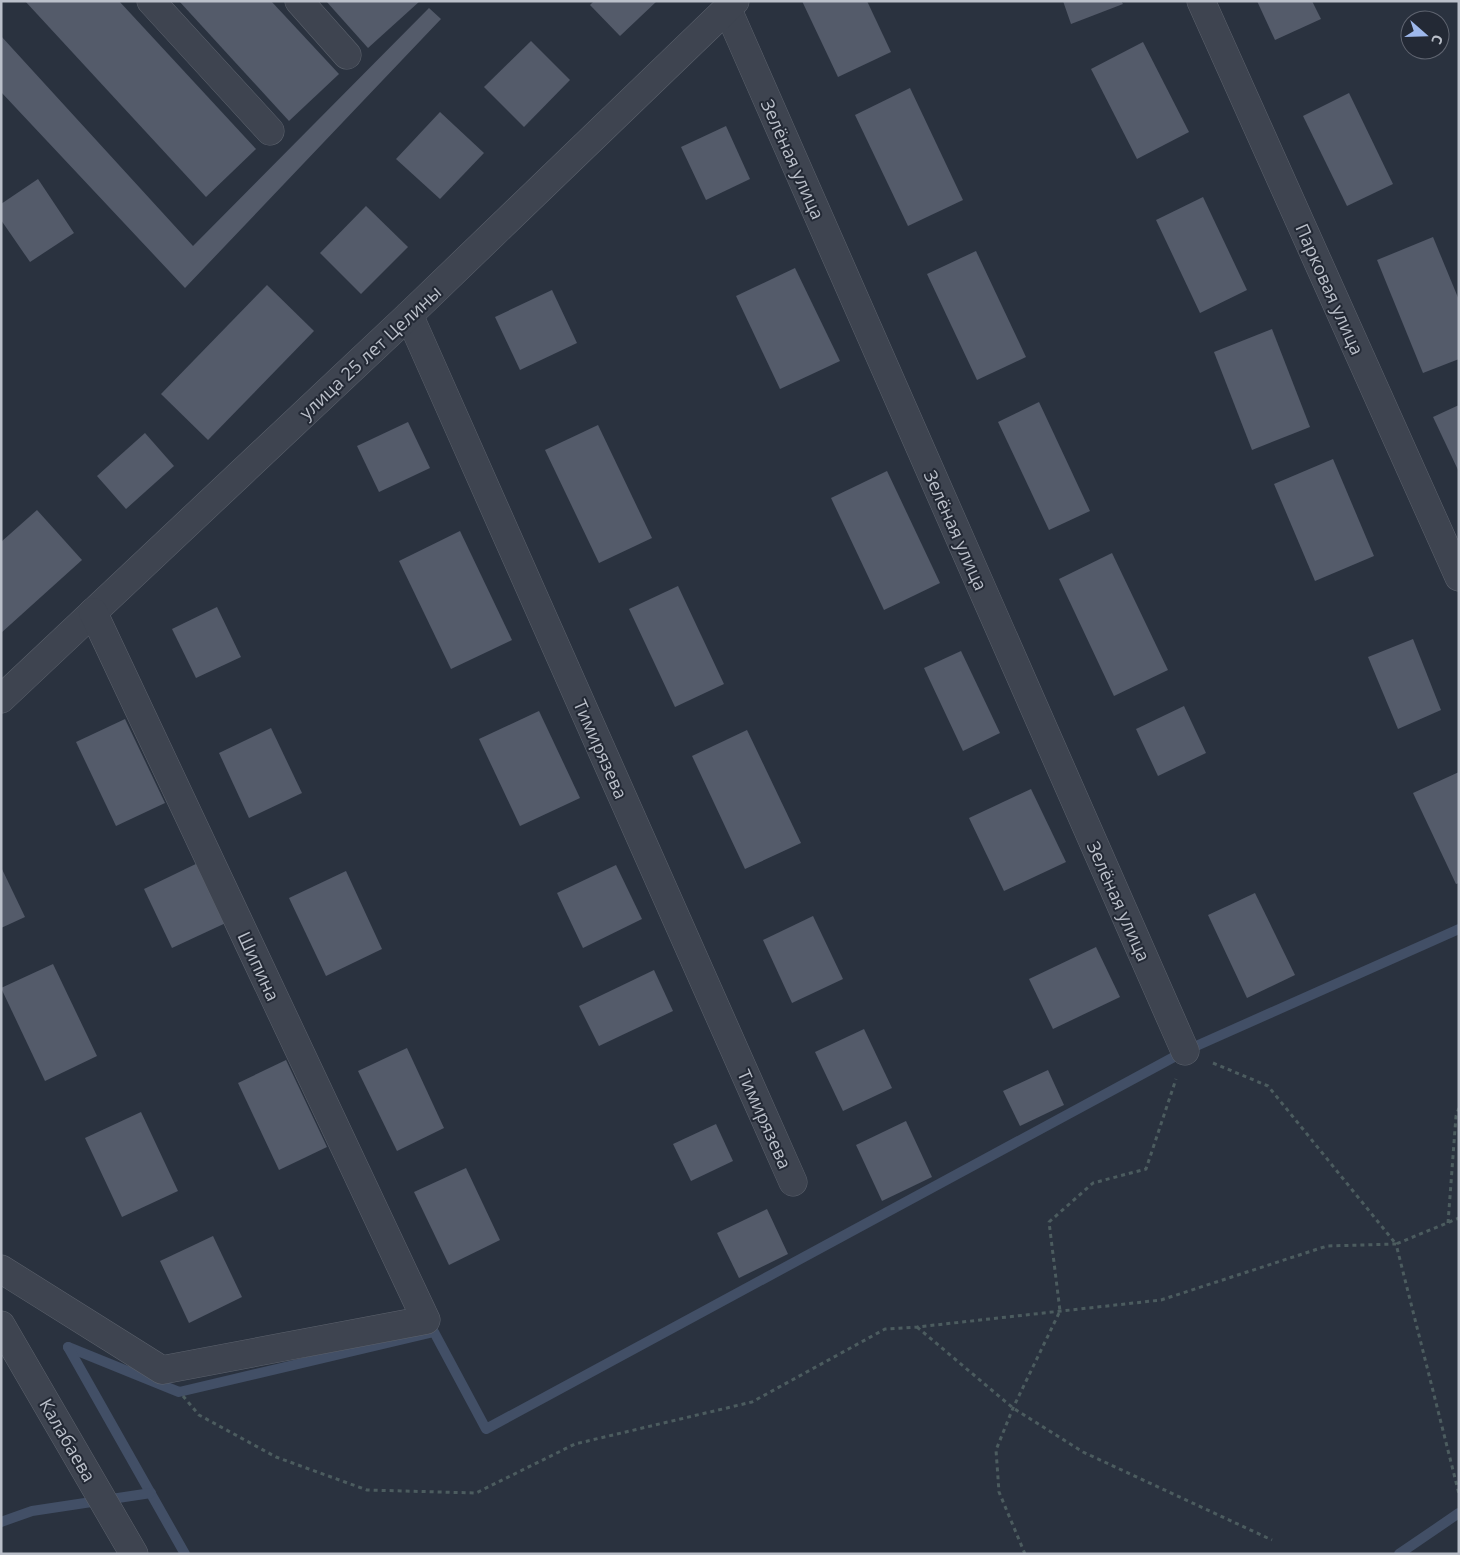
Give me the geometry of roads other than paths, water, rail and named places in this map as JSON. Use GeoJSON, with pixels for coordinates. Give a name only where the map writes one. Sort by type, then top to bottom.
{"type":"FeatureCollection","features":[{"type":"Feature","properties":{"kind":"street"},"geometry":{"type":"LineString","coordinates":[[151,1],[270,131]]}},
{"type":"Feature","properties":{"kind":"street"},"geometry":{"type":"LineString","coordinates":[[299,1],[347,55]]}},
{"type":"Feature","properties":{"kind":"street","name":"Парковая улица"},"geometry":{"type":"LineString","coordinates":[[1201,1],[1459,577]]}},
{"type":"Feature","properties":{"kind":"street","name":"улица 25 лет Целины"},"geometry":{"type":"LineString","coordinates":[[1,699],[409,315],[731,5]]}},
{"type":"Feature","properties":{"kind":"street","name":"Зелёная улица"},"geometry":{"type":"LineString","coordinates":[[731,5],[1185,1051]]}},
{"type":"Feature","properties":{"kind":"street","name":"Тимирязева"},"geometry":{"type":"LineString","coordinates":[[409,315],[793,1182]]}},
{"type":"Feature","properties":{"kind":"street","name":"Шипина"},"geometry":{"type":"LineString","coordinates":[[1,1269],[162,1370],[426,1320],[93,612]]}},
{"type":"Feature","properties":{"kind":"street","name":"Калабаева"},"geometry":{"type":"LineString","coordinates":[[1,1325],[134,1554]]}},
{"type":"Feature","properties":{"kind":"waterway"},"geometry":{"type":"LineString","coordinates":[[68,1347],[179,1392],[434,1332],[486,1429],[1185,1051],[1459,929]]}},
{"type":"Feature","properties":{"kind":"waterway"},"geometry":{"type":"LineString","coordinates":[[68,1347],[185,1554]]}},
{"type":"Feature","properties":{"kind":"waterway"},"geometry":{"type":"LineString","coordinates":[[1,1522],[32,1511],[151,1493]]}},
{"type":"Feature","properties":{"kind":"waterway"},"geometry":{"type":"LineString","coordinates":[[1399,1554],[1459,1513]]}}]}
